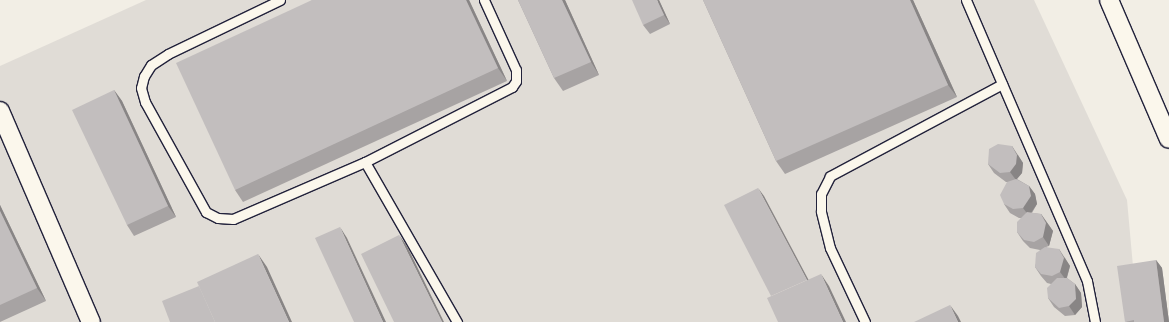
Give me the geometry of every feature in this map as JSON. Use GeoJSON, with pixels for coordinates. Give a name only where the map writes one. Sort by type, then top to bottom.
{"type":"FeatureCollection","features":[{"type":"Feature","properties":{"kind":"street"},"geometry":{"type":"LineString","coordinates":[[1108,0],[1169,139]]}},
{"type":"Feature","properties":{"kind":"street"},"geometry":{"type":"LineString","coordinates":[[0,111],[91,322]]}},
{"type":"Feature","properties":{"kind":"lane"},"geometry":{"type":"LineString","coordinates":[[280,0],[168,54],[151,65],[144,76],[141,88],[145,102],[206,212],[218,218],[232,219],[365,162],[512,87],[516,81],[516,70],[484,0]]}},
{"type":"Feature","properties":{"kind":"lane"},"geometry":{"type":"LineString","coordinates":[[966,0],[1087,282],[1095,322]]}},
{"type":"Feature","properties":{"kind":"lane"},"geometry":{"type":"LineString","coordinates":[[865,322],[830,248],[821,211],[821,194],[830,176],[1002,84]]}},
{"type":"Feature","properties":{"kind":"lane"},"geometry":{"type":"LineString","coordinates":[[365,162],[457,322]]}},
{"type":"Feature","properties":{"kind":"shaded area"},"geometry":{"type":"Polygon","coordinates":[[[146,0],[1034,0],[1127,200],[1138,322],[0,322],[0,66],[146,0]]]}},
{"type":"Feature","properties":{"kind":"building"},"geometry":{"type":"Polygon","coordinates":[[[312,0],[466,0],[498,68],[235,190],[176,63],[312,0]]]}},
{"type":"Feature","properties":{"kind":"building"},"geometry":{"type":"Polygon","coordinates":[[[518,0],[562,0],[591,62],[554,78],[518,0]]]}},
{"type":"Feature","properties":{"kind":"building"},"geometry":{"type":"Polygon","coordinates":[[[632,0],[657,0],[664,15],[643,25],[632,0]]]}},
{"type":"Feature","properties":{"kind":"building"},"geometry":{"type":"Polygon","coordinates":[[[703,0],[910,0],[948,85],[776,161],[703,0]]]}},
{"type":"Feature","properties":{"kind":"building"},"geometry":{"type":"Polygon","coordinates":[[[114,90],[168,206],[127,225],[72,110],[114,90]]]}},
{"type":"Feature","properties":{"kind":"building"},"geometry":{"type":"Polygon","coordinates":[[[998,144],[1012,146],[1017,155],[1016,164],[1010,172],[1000,173],[988,164],[989,149],[998,144]]]}},
{"type":"Feature","properties":{"kind":"building"},"geometry":{"type":"Polygon","coordinates":[[[1016,179],[1029,186],[1031,196],[1023,208],[1013,209],[1004,204],[1000,195],[1007,182],[1016,179]]]}},
{"type":"Feature","properties":{"kind":"building"},"geometry":{"type":"Polygon","coordinates":[[[758,188],[807,280],[771,296],[724,205],[758,188]]]}},
{"type":"Feature","properties":{"kind":"building"},"geometry":{"type":"Polygon","coordinates":[[[0,211],[37,288],[0,305],[0,211]]]}},
{"type":"Feature","properties":{"kind":"building"},"geometry":{"type":"Polygon","coordinates":[[[1027,212],[1041,214],[1046,223],[1043,237],[1034,242],[1024,240],[1017,232],[1017,222],[1027,212]]]}},
{"type":"Feature","properties":{"kind":"building"},"geometry":{"type":"Polygon","coordinates":[[[340,227],[383,322],[354,322],[315,238],[340,227]]]}},
{"type":"Feature","properties":{"kind":"building"},"geometry":{"type":"Polygon","coordinates":[[[399,235],[442,322],[394,322],[361,254],[399,235]]]}},
{"type":"Feature","properties":{"kind":"building"},"geometry":{"type":"Polygon","coordinates":[[[1045,247],[1059,249],[1064,258],[1060,272],[1052,276],[1041,274],[1035,267],[1036,253],[1045,247]]]}},
{"type":"Feature","properties":{"kind":"building"},"geometry":{"type":"Polygon","coordinates":[[[258,254],[289,322],[215,322],[197,282],[258,254]]]}},
{"type":"Feature","properties":{"kind":"building"},"geometry":{"type":"Polygon","coordinates":[[[1156,260],[1164,322],[1134,322],[1134,320],[1125,322],[1117,266],[1156,260]]]}},
{"type":"Feature","properties":{"kind":"building"},"geometry":{"type":"Polygon","coordinates":[[[821,274],[843,322],[778,322],[767,298],[821,274]]]}},
{"type":"Feature","properties":{"kind":"building"},"geometry":{"type":"Polygon","coordinates":[[[1057,278],[1067,278],[1075,284],[1076,299],[1069,306],[1059,308],[1048,298],[1047,288],[1057,278]]]}},
{"type":"Feature","properties":{"kind":"building"},"geometry":{"type":"Polygon","coordinates":[[[199,286],[215,322],[170,322],[162,301],[199,286]]]}},
{"type":"Feature","properties":{"kind":"building"},"geometry":{"type":"Polygon","coordinates":[[[950,305],[958,322],[914,322],[950,305]]]}}]}
